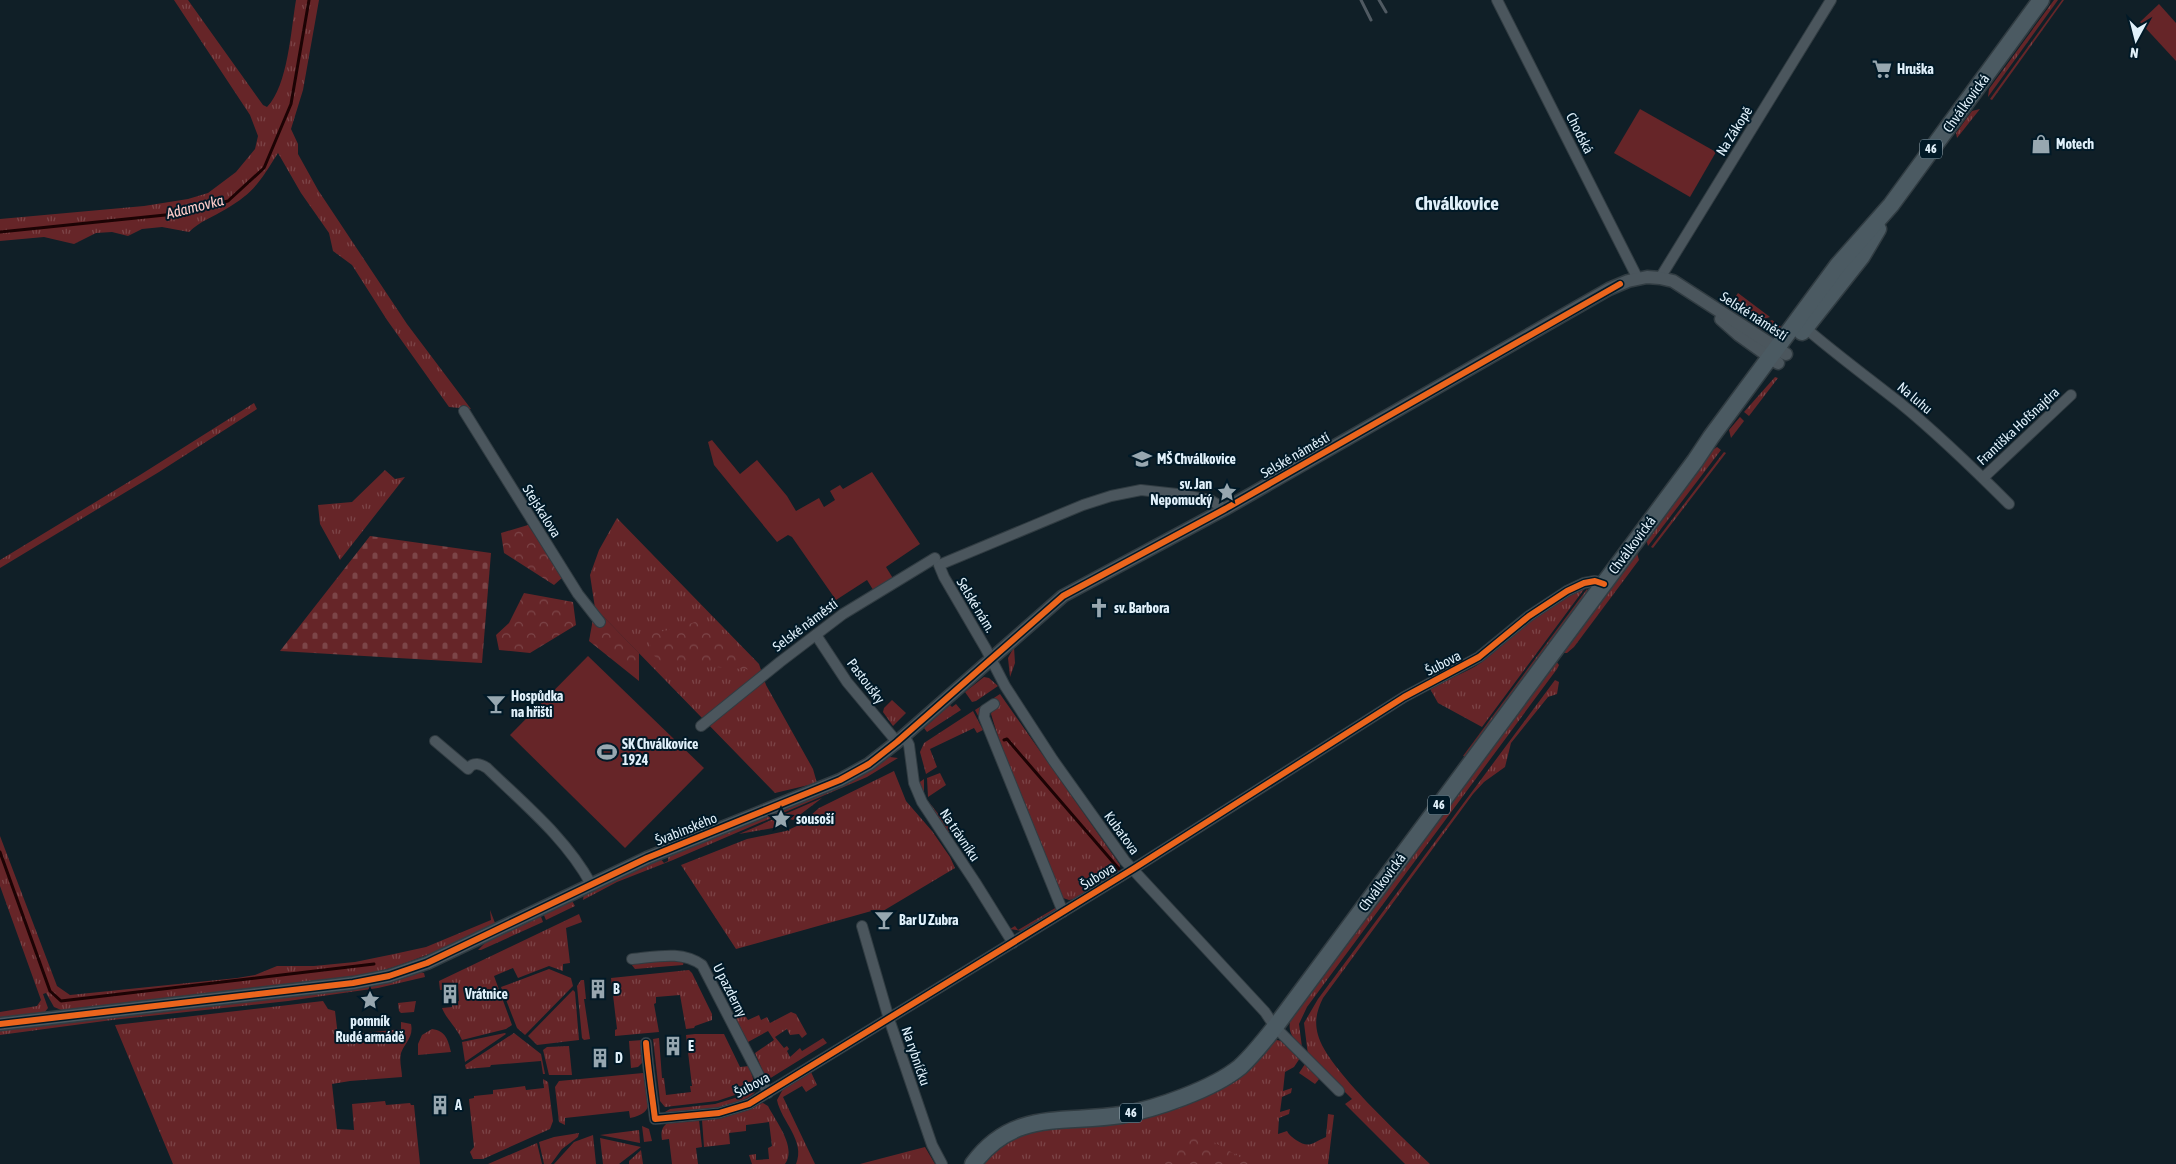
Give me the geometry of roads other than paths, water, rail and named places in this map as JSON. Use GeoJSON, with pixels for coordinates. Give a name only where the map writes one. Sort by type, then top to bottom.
{"type":"FeatureCollection","features":[{"type":"Feature","properties":{"kind":"main road","name":"Chválkovická"},"geometry":{"type":"LineString","coordinates":[[973,1164],[989,1146],[1001,1137],[1031,1123],[1129,1114],[1163,1104],[1210,1085],[1241,1066],[1275,1027],[1696,461],[1801,324],[1847,254],[1891,205],[2041,0]]}},
{"type":"Feature","properties":{"kind":"street","name":"Na Zákopě"},"geometry":{"type":"LineString","coordinates":[[1660,278],[1831,0]]}},
{"type":"Feature","properties":{"kind":"street","name":"Chodská"},"geometry":{"type":"LineString","coordinates":[[1501,1],[1638,279]]}},
{"type":"Feature","properties":{"kind":"street","name":"Selské náměstí"},"geometry":{"type":"LineString","coordinates":[[992,659],[1063,596],[1225,509],[1606,291],[1638,279],[1660,278],[1678,284],[1705,303],[1728,326],[1777,355]]}},
{"type":"Feature","properties":{"kind":"street","name":"Na luhu"},"geometry":{"type":"LineString","coordinates":[[1801,324],[1814,337],[1836,351],[1901,404],[2009,504]]}},
{"type":"Feature","properties":{"kind":"street","name":"Františka Hofšnajdra"},"geometry":{"type":"LineString","coordinates":[[1983,478],[2071,395]]}},
{"type":"Feature","properties":{"kind":"street","name":"Stejskalova"},"geometry":{"type":"LineString","coordinates":[[464,411],[578,594],[600,622]]}},
{"type":"Feature","properties":{"kind":"street","name":"Selské náměstí"},"geometry":{"type":"LineString","coordinates":[[701,726],[843,614],[937,562],[1111,496],[1141,490],[1210,500],[1225,509]]}},
{"type":"Feature","properties":{"kind":"street","name":"Selské nám."},"geometry":{"type":"LineString","coordinates":[[937,562],[944,578],[992,659]]}},
{"type":"Feature","properties":{"kind":"street","name":"Šubova"},"geometry":{"type":"LineString","coordinates":[[646,1043],[655,1119],[725,1111],[748,1104],[1133,869],[1404,698],[1479,657],[1529,616],[1567,591],[1584,583],[1594,581],[1604,584]]}},
{"type":"Feature","properties":{"kind":"street","name":"Pastoušky"},"geometry":{"type":"LineString","coordinates":[[816,635],[847,682],[901,739]]}},
{"type":"Feature","properties":{"kind":"street","name":"Švabinského"},"geometry":{"type":"LineString","coordinates":[[0,1024],[364,981],[402,972],[427,963],[647,858],[840,780],[869,764],[901,739],[992,659]]}},
{"type":"Feature","properties":{"kind":"street","name":"Kubatova"},"geometry":{"type":"LineString","coordinates":[[992,659],[1005,686],[1053,760],[1133,869],[1265,1012],[1275,1027],[1339,1091]]}},
{"type":"Feature","properties":{"kind":"street"},"geometry":{"type":"LineString","coordinates":[[994,704],[985,710],[984,717],[1063,912]]}},
{"type":"Feature","properties":{"kind":"street","name":"Na trávníku"},"geometry":{"type":"LineString","coordinates":[[901,739],[909,745],[914,783],[922,802],[975,882],[1012,943]]}},
{"type":"Feature","properties":{"kind":"street"},"geometry":{"type":"LineString","coordinates":[[435,741],[468,768],[477,764],[487,768],[552,831],[576,858],[591,884]]}},
{"type":"Feature","properties":{"kind":"street","name":"Na rybníčku"},"geometry":{"type":"LineString","coordinates":[[862,926],[888,1019],[932,1145],[942,1164]]}},
{"type":"Feature","properties":{"kind":"street","name":"U pazderny"},"geometry":{"type":"LineString","coordinates":[[632,959],[677,955],[687,956],[702,965],[768,1092]]}},
{"type":"Feature","properties":{"kind":"waterway","name":"Adamovka"},"geometry":{"type":"LineString","coordinates":[[0,232],[175,214],[228,201],[264,168],[291,104],[309,0]]}},
{"type":"Feature","properties":{"kind":"waterway"},"geometry":{"type":"LineString","coordinates":[[1004,740],[1007,739],[1119,869]]}},
{"type":"Feature","properties":{"kind":"waterway"},"geometry":{"type":"LineString","coordinates":[[0,852],[50,991],[61,1001],[374,964]]}},
{"type":"Feature","properties":{"kind":"railway"},"geometry":{"type":"LineString","coordinates":[[1361,0],[1371,20]]}},
{"type":"Feature","properties":{"kind":"railway"},"geometry":{"type":"LineString","coordinates":[[1379,0],[1386,12]]}},
{"type":"Feature","properties":{"kind":"place","name":"Hruška"},"geometry":{"type":"Point","coordinates":[1882,69]}},
{"type":"Feature","properties":{"kind":"place","name":"Motech"},"geometry":{"type":"Point","coordinates":[2041,144]}},
{"type":"Feature","properties":{"kind":"place","name":"MŠ Chválkovice"},"geometry":{"type":"Point","coordinates":[1142,459]}},
{"type":"Feature","properties":{"kind":"place","name":"sv. Jan Nepomucký"},"geometry":{"type":"Point","coordinates":[1227,492]}},
{"type":"Feature","properties":{"kind":"place","name":"sv. Barbora"},"geometry":{"type":"Point","coordinates":[1099,608]}},
{"type":"Feature","properties":{"kind":"place","name":"Hospůdka na hřišti"},"geometry":{"type":"Point","coordinates":[496,704]}},
{"type":"Feature","properties":{"kind":"place","name":"SK Chválkovice 1924"},"geometry":{"type":"Point","coordinates":[607,752]}},
{"type":"Feature","properties":{"kind":"place","name":"sousoší"},"geometry":{"type":"Point","coordinates":[781,819]}},
{"type":"Feature","properties":{"kind":"place","name":"Bar U Zubra"},"geometry":{"type":"Point","coordinates":[884,920]}},
{"type":"Feature","properties":{"kind":"place","name":"B"},"geometry":{"type":"Point","coordinates":[598,989]}},
{"type":"Feature","properties":{"kind":"place","name":"Vrátnice"},"geometry":{"type":"Point","coordinates":[450,994]}},
{"type":"Feature","properties":{"kind":"place","name":"pomník Rudé armádě"},"geometry":{"type":"Point","coordinates":[370,1000]}},
{"type":"Feature","properties":{"kind":"place","name":"E"},"geometry":{"type":"Point","coordinates":[673,1046]}},
{"type":"Feature","properties":{"kind":"place","name":"D"},"geometry":{"type":"Point","coordinates":[600,1058]}},
{"type":"Feature","properties":{"kind":"place","name":"A"},"geometry":{"type":"Point","coordinates":[440,1105]}},
{"type":"Feature","properties":{"kind":"district","name":"Chválkovice"},"geometry":{"type":"Point","coordinates":[1457,203]}}]}
